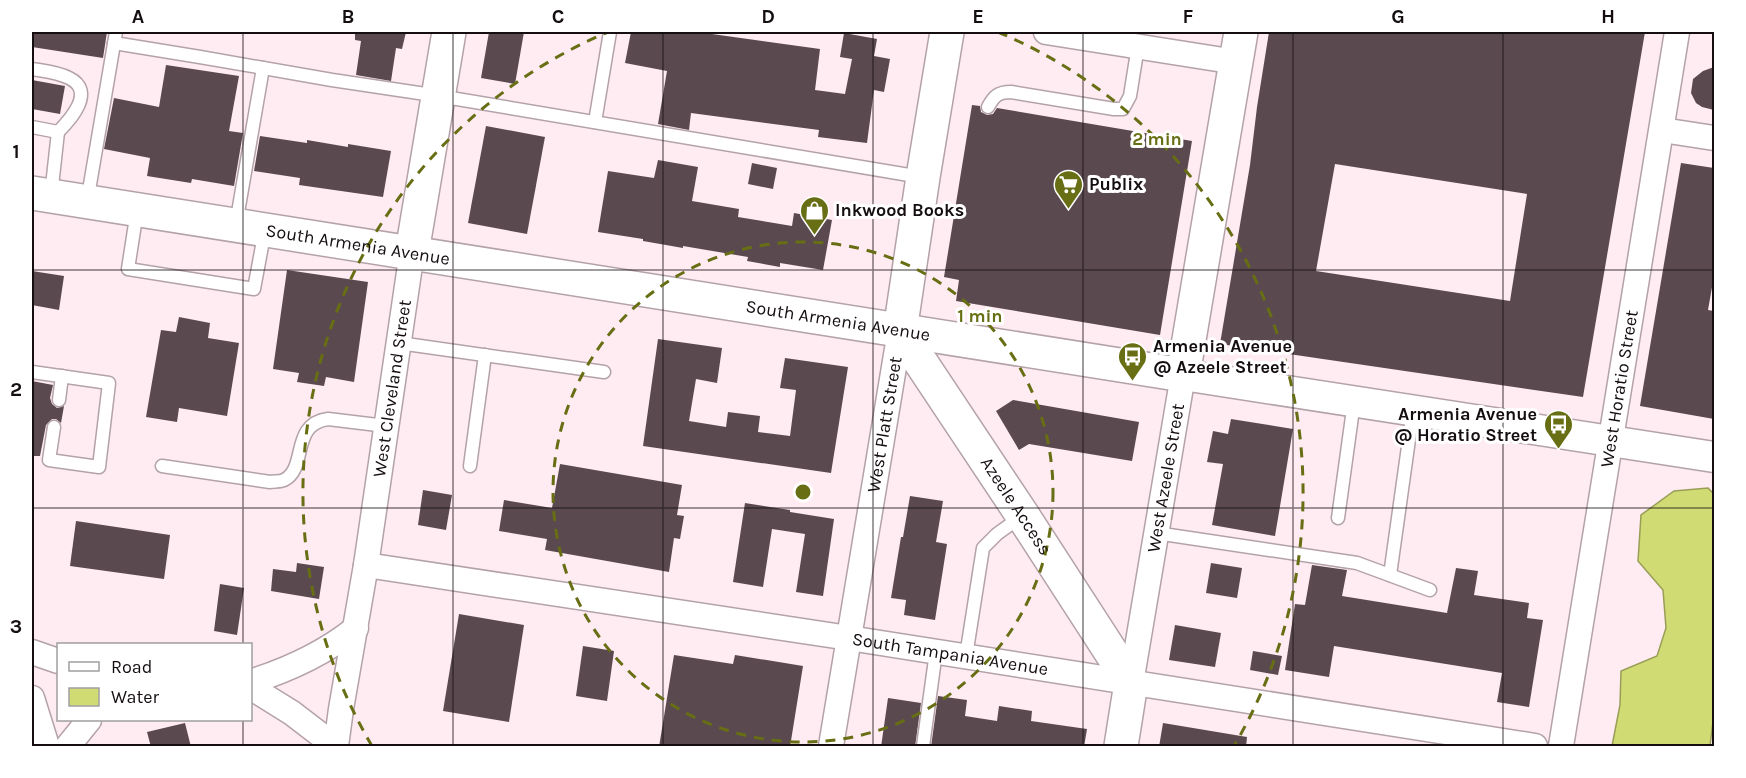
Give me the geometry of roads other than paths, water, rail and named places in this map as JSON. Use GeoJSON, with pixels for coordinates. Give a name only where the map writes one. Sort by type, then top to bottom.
{"type":"FeatureCollection","features":[{"type":"Feature","properties":{"kind":"main road","name":"West Cleveland Street"},"geometry":{"type":"LineString","coordinates":[[412,252],[449,32]]}},
{"type":"Feature","properties":{"kind":"main road","name":"West Platt Street"},"geometry":{"type":"LineString","coordinates":[[900,331],[922,177],[947,32]]}},
{"type":"Feature","properties":{"kind":"main road","name":"West Azeele Street"},"geometry":{"type":"LineString","coordinates":[[1183,375],[1238,47]]}},
{"type":"Feature","properties":{"kind":"main road","name":"South Armenia Avenue"},"geometry":{"type":"LineString","coordinates":[[41,195],[1183,375]]}},
{"type":"Feature","properties":{"kind":"main road","name":"Azeele Access"},"geometry":{"type":"LineString","coordinates":[[900,331],[1131,683]]}},
{"type":"Feature","properties":{"kind":"main road","name":"West Azeele Street"},"geometry":{"type":"LineString","coordinates":[[1121,747],[1131,683]]}},
{"type":"Feature","properties":{"kind":"street"},"geometry":{"type":"LineString","coordinates":[[1046,32],[1138,46],[1238,47]]}},
{"type":"Feature","properties":{"kind":"street","name":"West Horatio Street"},"geometry":{"type":"LineString","coordinates":[[1561,747],[1677,32]]}},
{"type":"Feature","properties":{"kind":"street"},"geometry":{"type":"LineString","coordinates":[[1662,130],[1714,138]]}},
{"type":"Feature","properties":{"kind":"street","name":"West Cleveland Street"},"geometry":{"type":"LineString","coordinates":[[335,747],[366,565],[412,252]]}},
{"type":"Feature","properties":{"kind":"street","name":"West Platt Street"},"geometry":{"type":"LineString","coordinates":[[831,747],[900,331]]}},
{"type":"Feature","properties":{"kind":"street","name":"South Armenia Avenue"},"geometry":{"type":"LineString","coordinates":[[1183,375],[1714,457]]}},
{"type":"Feature","properties":{"kind":"street","name":"West Azeele Street"},"geometry":{"type":"LineString","coordinates":[[1131,683],[1183,375]]}},
{"type":"Feature","properties":{"kind":"street","name":"South Tampania Avenue"},"geometry":{"type":"LineString","coordinates":[[366,565],[966,656],[1131,683],[1431,738],[1535,747]]}},
{"type":"Feature","properties":{"kind":"street"},"geometry":{"type":"LineString","coordinates":[[252,681],[305,660],[342,640],[356,628]]}},
{"type":"Feature","properties":{"kind":"street"},"geometry":{"type":"LineString","coordinates":[[32,652],[57,661]]}},
{"type":"Feature","properties":{"kind":"street"},"geometry":{"type":"LineString","coordinates":[[252,688],[299,718],[335,747]]}},
{"type":"Feature","properties":{"kind":"street"},"geometry":{"type":"LineString","coordinates":[[32,698],[47,747]]}},
{"type":"Feature","properties":{"kind":"street"},"geometry":{"type":"LineString","coordinates":[[68,747],[87,721]]}},
{"type":"Feature","properties":{"kind":"lane"},"geometry":{"type":"LineString","coordinates":[[595,122],[610,32]]}},
{"type":"Feature","properties":{"kind":"lane"},"geometry":{"type":"LineString","coordinates":[[87,202],[115,37],[332,80],[922,177]]}},
{"type":"Feature","properties":{"kind":"lane"},"geometry":{"type":"LineString","coordinates":[[988,107],[994,96],[1002,92],[1011,92],[1123,109],[1130,96],[1138,46]]}},
{"type":"Feature","properties":{"kind":"lane"},"geometry":{"type":"LineString","coordinates":[[137,210],[128,269],[254,289],[251,227],[263,68]]}},
{"type":"Feature","properties":{"kind":"lane"},"geometry":{"type":"LineString","coordinates":[[32,69],[67,76],[78,85],[81,94],[74,117],[58,132],[41,195]]}},
{"type":"Feature","properties":{"kind":"lane"},"geometry":{"type":"LineString","coordinates":[[32,127],[58,132]]}},
{"type":"Feature","properties":{"kind":"lane"},"geometry":{"type":"LineString","coordinates":[[399,343],[604,372]]}},
{"type":"Feature","properties":{"kind":"lane"},"geometry":{"type":"LineString","coordinates":[[470,466],[485,355]]}},
{"type":"Feature","properties":{"kind":"lane"},"geometry":{"type":"LineString","coordinates":[[32,372],[109,383],[99,467],[49,460],[54,427]]}},
{"type":"Feature","properties":{"kind":"lane"},"geometry":{"type":"LineString","coordinates":[[59,400],[62,376]]}},
{"type":"Feature","properties":{"kind":"lane"},"geometry":{"type":"LineString","coordinates":[[1338,518],[1354,401]]}},
{"type":"Feature","properties":{"kind":"lane"},"geometry":{"type":"LineString","coordinates":[[1390,575],[1413,410]]}},
{"type":"Feature","properties":{"kind":"lane"},"geometry":{"type":"LineString","coordinates":[[162,466],[270,482],[282,481],[290,475],[295,466],[305,433],[312,424],[328,419],[386,426]]}},
{"type":"Feature","properties":{"kind":"lane"},"geometry":{"type":"LineString","coordinates":[[966,656],[983,549],[997,534],[1023,516]]}},
{"type":"Feature","properties":{"kind":"lane"},"geometry":{"type":"LineString","coordinates":[[1156,533],[1357,563],[1430,590]]}},
{"type":"Feature","properties":{"kind":"lane"},"geometry":{"type":"LineString","coordinates":[[923,747],[936,652]]}},
{"type":"Feature","properties":{"kind":"water"},"geometry":{"type":"Polygon","coordinates":[[[1708,488],[1714,494],[1714,713],[1710,746],[1612,746],[1620,705],[1621,671],[1657,656],[1666,628],[1663,590],[1638,561],[1641,515],[1674,491],[1708,488]]]}},
{"type":"Feature","properties":{"kind":"place","name":"Publix"},"geometry":{"type":"Point","coordinates":[1068,210]}},
{"type":"Feature","properties":{"kind":"place","name":"Inkwood Books"},"geometry":{"type":"Point","coordinates":[814,236]}},
{"type":"Feature","properties":{"kind":"place","name":"Armenia Avenue @ Azeele Street"},"geometry":{"type":"Point","coordinates":[1132,382]}},
{"type":"Feature","properties":{"kind":"place","name":"Armenia Avenue @ Horatio Street"},"geometry":{"type":"Point","coordinates":[1558,450]}}]}
